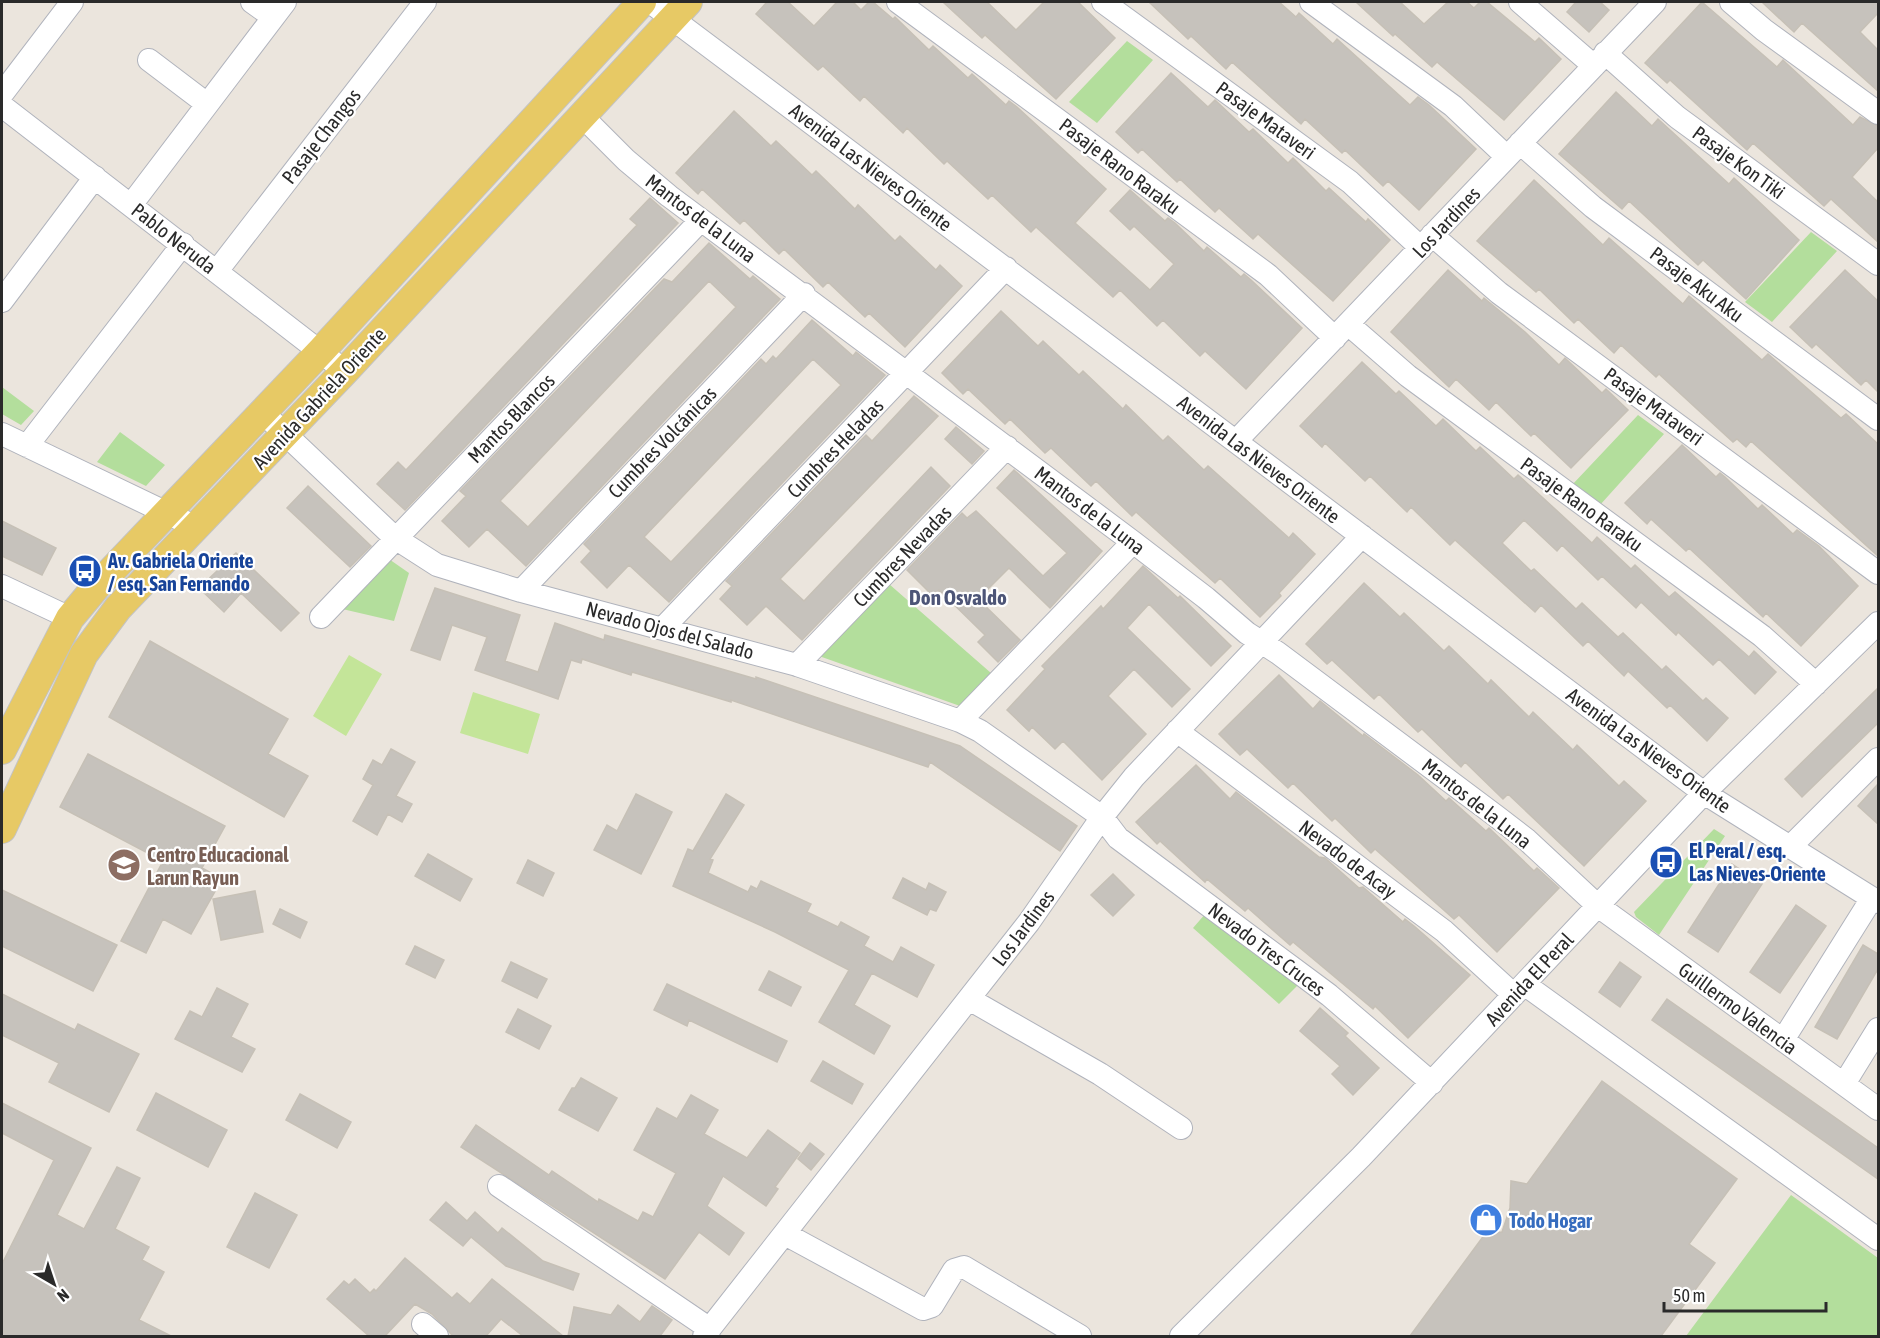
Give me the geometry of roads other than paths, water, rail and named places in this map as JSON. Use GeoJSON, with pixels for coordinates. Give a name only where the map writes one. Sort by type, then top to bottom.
{"type":"FeatureCollection","features":[{"type":"Feature","properties":{"kind":"main road","name":"Avenida Gabriela Oriente"},"geometry":{"type":"LineString","coordinates":[[4,737],[70,618],[96,587],[321,351],[642,2]]}},
{"type":"Feature","properties":{"kind":"main road","name":"Avenida Gabriela Oriente"},"geometry":{"type":"LineString","coordinates":[[2,829],[84,654],[118,608],[345,371],[680,10]]}},
{"type":"Feature","properties":{"kind":"street"},"geometry":{"type":"LineString","coordinates":[[2,94],[69,2]]}},
{"type":"Feature","properties":{"kind":"street"},"geometry":{"type":"LineString","coordinates":[[131,205],[279,9],[252,2]]}},
{"type":"Feature","properties":{"kind":"street","name":"Pasaje Changos"},"geometry":{"type":"LineString","coordinates":[[217,271],[424,2]]}},
{"type":"Feature","properties":{"kind":"street","name":"Avenida Las Nieves Oriente"},"geometry":{"type":"LineString","coordinates":[[650,2],[680,10],[1006,268],[1704,793],[1875,900]]}},
{"type":"Feature","properties":{"kind":"street","name":"Pasaje Rano Raraku"},"geometry":{"type":"LineString","coordinates":[[898,2],[1342,331],[1408,376],[1762,636],[1816,684]]}},
{"type":"Feature","properties":{"kind":"street","name":"Pasaje Mataveri"},"geometry":{"type":"LineString","coordinates":[[1103,2],[1878,573]]}},
{"type":"Feature","properties":{"kind":"street","name":"Pasaje Aku Aku"},"geometry":{"type":"LineString","coordinates":[[1311,2],[1593,207],[1878,419]]}},
{"type":"Feature","properties":{"kind":"street","name":"Pasaje Kon Tiki"},"geometry":{"type":"LineString","coordinates":[[1520,2],[1572,44],[1600,59],[1878,264]]}},
{"type":"Feature","properties":{"kind":"street","name":"Los Jardines"},"geometry":{"type":"LineString","coordinates":[[1236,441],[1655,2]]}},
{"type":"Feature","properties":{"kind":"street"},"geometry":{"type":"LineString","coordinates":[[1731,2],[1764,30],[1878,113]]}},
{"type":"Feature","properties":{"kind":"street"},"geometry":{"type":"LineString","coordinates":[[149,60],[207,104]]}},
{"type":"Feature","properties":{"kind":"street","name":"Pablo Neruda"},"geometry":{"type":"LineString","coordinates":[[2,106],[345,371]]}},
{"type":"Feature","properties":{"kind":"street","name":"Mantos de la Luna"},"geometry":{"type":"LineString","coordinates":[[581,115],[646,178],[804,294],[1133,542],[1261,642],[1527,840],[1598,906]]}},
{"type":"Feature","properties":{"kind":"street"},"geometry":{"type":"LineString","coordinates":[[2,301],[95,177]]}},
{"type":"Feature","properties":{"kind":"street","name":"Mantos Blancos"},"geometry":{"type":"LineString","coordinates":[[321,617],[701,220]]}},
{"type":"Feature","properties":{"kind":"street"},"geometry":{"type":"LineString","coordinates":[[27,446],[183,244]]}},
{"type":"Feature","properties":{"kind":"street","name":"Cumbres Heladas"},"geometry":{"type":"LineString","coordinates":[[663,628],[1006,268]]}},
{"type":"Feature","properties":{"kind":"street","name":"Cumbres Volcánicas"},"geometry":{"type":"LineString","coordinates":[[521,591],[804,294]]}},
{"type":"Feature","properties":{"kind":"street","name":"Nevado Ojos del Salado"},"geometry":{"type":"LineString","coordinates":[[262,412],[395,538],[437,565],[521,591],[797,665],[960,721],[998,743],[1102,816]]}},
{"type":"Feature","properties":{"kind":"street"},"geometry":{"type":"LineString","coordinates":[[2,434],[196,527]]}},
{"type":"Feature","properties":{"kind":"street","name":"Cumbres Nevadas"},"geometry":{"type":"LineString","coordinates":[[797,665],[1007,447]]}},
{"type":"Feature","properties":{"kind":"street","name":"Los Jardines"},"geometry":{"type":"LineString","coordinates":[[707,1333],[1029,922],[1102,816],[1134,777],[1362,536]]}},
{"type":"Feature","properties":{"kind":"street"},"geometry":{"type":"LineString","coordinates":[[960,721],[1133,542]]}},
{"type":"Feature","properties":{"kind":"street"},"geometry":{"type":"LineString","coordinates":[[2,585],[70,618]]}},
{"type":"Feature","properties":{"kind":"street","name":"Avenida El Peral"},"geometry":{"type":"LineString","coordinates":[[1181,1336],[1432,1083],[1704,793],[1878,623]]}},
{"type":"Feature","properties":{"kind":"street","name":"Nevado de Acay"},"geometry":{"type":"LineString","coordinates":[[1177,731],[1519,989],[1878,1239]]}},
{"type":"Feature","properties":{"kind":"street"},"geometry":{"type":"LineString","coordinates":[[1790,847],[1878,759]]}},
{"type":"Feature","properties":{"kind":"street","name":"Nevado Tres Cruces"},"geometry":{"type":"LineString","coordinates":[[1102,816],[1118,838],[1329,995],[1432,1083]]}},
{"type":"Feature","properties":{"kind":"street"},"geometry":{"type":"LineString","coordinates":[[1783,1040],[1875,900]]}},
{"type":"Feature","properties":{"kind":"street","name":"Guillermo Valencia"},"geometry":{"type":"LineString","coordinates":[[1598,906],[1878,1109]]}},
{"type":"Feature","properties":{"kind":"street"},"geometry":{"type":"LineString","coordinates":[[969,999],[1100,1074],[1181,1128]]}},
{"type":"Feature","properties":{"kind":"street"},"geometry":{"type":"LineString","coordinates":[[1844,1084],[1878,1029]]}},
{"type":"Feature","properties":{"kind":"street"},"geometry":{"type":"LineString","coordinates":[[499,1186],[707,1333]]}},
{"type":"Feature","properties":{"kind":"street"},"geometry":{"type":"LineString","coordinates":[[785,1234],[923,1309],[932,1306],[954,1270],[964,1267],[1080,1336]]}},
{"type":"Feature","properties":{"kind":"place","name":"Av. Gabriela Oriente / esq. San Fernando"},"geometry":{"type":"Point","coordinates":[85,571]}},
{"type":"Feature","properties":{"kind":"place","name":"El Peral / esq. Las Nieves-Oriente"},"geometry":{"type":"Point","coordinates":[1666,862]}},
{"type":"Feature","properties":{"kind":"place","name":"Centro Educacional Larun Rayun"},"geometry":{"type":"Point","coordinates":[124,865]}},
{"type":"Feature","properties":{"kind":"place","name":"Todo Hogar"},"geometry":{"type":"Point","coordinates":[1486,1220]}},
{"type":"Feature","properties":{"kind":"district","name":"Don Osvaldo"},"geometry":{"type":"Point","coordinates":[958,597]}}]}
